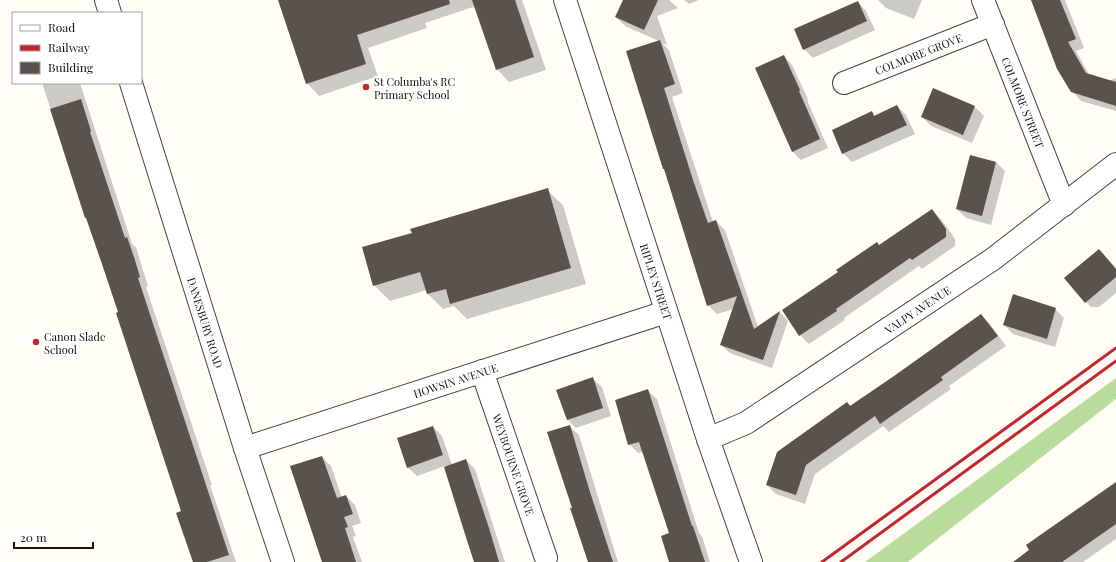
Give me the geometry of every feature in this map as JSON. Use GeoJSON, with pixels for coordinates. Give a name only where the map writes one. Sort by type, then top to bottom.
{"type":"FeatureCollection","features":[{"type":"Feature","properties":{"kind":"street"},"geometry":{"type":"LineString","coordinates":[[106,0],[110,12]]}},
{"type":"Feature","properties":{"kind":"street","name":"RIPLEY STREET"},"geometry":{"type":"LineString","coordinates":[[565,0],[708,439],[751,562]]}},
{"type":"Feature","properties":{"kind":"street","name":"COLMORE STREET"},"geometry":{"type":"LineString","coordinates":[[983,0],[1064,205]]}},
{"type":"Feature","properties":{"kind":"street","name":"COLMORE GROVE"},"geometry":{"type":"LineString","coordinates":[[844,83],[993,24]]}},
{"type":"Feature","properties":{"kind":"street","name":"DANESBURY ROAD"},"geometry":{"type":"LineString","coordinates":[[132,84],[245,448],[284,562]]}},
{"type":"Feature","properties":{"kind":"street","name":"VALPY AVENUE"},"geometry":{"type":"LineString","coordinates":[[708,439],[746,424],[994,259],[1116,164]]}},
{"type":"Feature","properties":{"kind":"street","name":"HOWSIN AVENUE"},"geometry":{"type":"LineString","coordinates":[[245,448],[666,312]]}},
{"type":"Feature","properties":{"kind":"street","name":"WEYBOURNE GROVE"},"geometry":{"type":"LineString","coordinates":[[482,371],[546,558]]}},
{"type":"Feature","properties":{"kind":"green space"},"geometry":{"type":"Polygon","coordinates":[[[1116,378],[1116,399],[908,562],[865,562],[1116,378]]]}},
{"type":"Feature","properties":{"kind":"building"},"geometry":{"type":"Polygon","coordinates":[[[278,0],[449,0],[450,4],[357,35],[366,64],[306,84],[278,0]]]}},
{"type":"Feature","properties":{"kind":"building"},"geometry":{"type":"Polygon","coordinates":[[[472,0],[515,0],[534,57],[496,70],[472,0]]]}},
{"type":"Feature","properties":{"kind":"building"},"geometry":{"type":"Polygon","coordinates":[[[623,0],[658,0],[644,30],[615,17],[623,0]]]}},
{"type":"Feature","properties":{"kind":"building"},"geometry":{"type":"Polygon","coordinates":[[[1031,0],[1060,0],[1076,39],[1068,42],[1086,73],[1116,82],[1116,106],[1071,92],[1057,69],[1031,0]]]}},
{"type":"Feature","properties":{"kind":"building"},"geometry":{"type":"Polygon","coordinates":[[[858,1],[867,21],[803,50],[794,29],[858,1]]]}},
{"type":"Feature","properties":{"kind":"building"},"geometry":{"type":"Polygon","coordinates":[[[660,40],[675,84],[664,88],[693,180],[708,223],[716,220],[754,329],[780,311],[763,360],[720,345],[737,296],[707,306],[626,51],[660,40]]]}},
{"type":"Feature","properties":{"kind":"building"},"geometry":{"type":"Polygon","coordinates":[[[784,55],[820,139],[792,152],[755,68],[784,55]]]}},
{"type":"Feature","properties":{"kind":"building"},"geometry":{"type":"Polygon","coordinates":[[[933,88],[975,106],[963,135],[921,117],[933,88]]]}},
{"type":"Feature","properties":{"kind":"building"},"geometry":{"type":"Polygon","coordinates":[[[81,99],[91,131],[90,132],[125,238],[127,237],[134,257],[140,277],[138,278],[229,555],[207,562],[193,562],[176,513],[181,511],[116,313],[118,312],[85,218],[50,109],[81,99]]]}},
{"type":"Feature","properties":{"kind":"building"},"geometry":{"type":"Polygon","coordinates":[[[897,105],[907,125],[842,154],[832,130],[872,111],[874,116],[897,105]]]}},
{"type":"Feature","properties":{"kind":"building"},"geometry":{"type":"Polygon","coordinates":[[[970,155],[996,162],[982,216],[956,209],[970,155]]]}},
{"type":"Feature","properties":{"kind":"building"},"geometry":{"type":"Polygon","coordinates":[[[548,188],[571,268],[450,304],[446,289],[427,294],[420,272],[373,286],[362,247],[412,233],[410,229],[548,188]]]}},
{"type":"Feature","properties":{"kind":"building"},"geometry":{"type":"Polygon","coordinates":[[[932,209],[946,229],[946,237],[912,260],[910,258],[836,309],[837,311],[799,336],[782,310],[838,272],[836,270],[877,242],[879,245],[932,209]]]}},
{"type":"Feature","properties":{"kind":"building"},"geometry":{"type":"Polygon","coordinates":[[[1099,249],[1116,269],[1116,277],[1085,303],[1064,278],[1099,249]]]}},
{"type":"Feature","properties":{"kind":"building"},"geometry":{"type":"Polygon","coordinates":[[[1013,294],[1056,308],[1047,339],[1003,325],[1013,294]]]}},
{"type":"Feature","properties":{"kind":"building"},"geometry":{"type":"Polygon","coordinates":[[[981,314],[998,336],[941,377],[943,380],[880,424],[875,416],[806,465],[796,495],[766,485],[777,452],[847,402],[850,406],[981,314]]]}},
{"type":"Feature","properties":{"kind":"building"},"geometry":{"type":"Polygon","coordinates":[[[593,377],[603,408],[567,420],[556,390],[593,377]]]}},
{"type":"Feature","properties":{"kind":"building"},"geometry":{"type":"Polygon","coordinates":[[[648,389],[705,562],[669,562],[661,536],[669,533],[639,442],[628,445],[615,400],[648,389]]]}},
{"type":"Feature","properties":{"kind":"building"},"geometry":{"type":"Polygon","coordinates":[[[570,425],[613,562],[588,562],[570,508],[572,508],[547,432],[570,425]]]}},
{"type":"Feature","properties":{"kind":"building"},"geometry":{"type":"Polygon","coordinates":[[[433,426],[443,455],[407,468],[397,438],[433,426]]]}},
{"type":"Feature","properties":{"kind":"building"},"geometry":{"type":"Polygon","coordinates":[[[322,456],[337,498],[346,495],[353,514],[344,517],[348,527],[345,528],[356,562],[322,562],[290,466],[322,456]]]}},
{"type":"Feature","properties":{"kind":"building"},"geometry":{"type":"Polygon","coordinates":[[[466,459],[499,562],[474,562],[464,531],[444,467],[466,459]]]}},
{"type":"Feature","properties":{"kind":"building"},"geometry":{"type":"Polygon","coordinates":[[[1116,482],[1116,524],[1062,562],[1013,562],[1029,550],[1026,545],[1116,482]]]}},
{"type":"Feature","properties":{"kind":"railway"},"geometry":{"type":"LineString","coordinates":[[822,562],[1116,348]]}},
{"type":"Feature","properties":{"kind":"railway"},"geometry":{"type":"LineString","coordinates":[[841,562],[1116,361]]}},
{"type":"Feature","properties":{"kind":"place","name":"St Columba's RC Primary School"},"geometry":{"type":"Point","coordinates":[366,87]}},
{"type":"Feature","properties":{"kind":"place","name":"Canon Slade School"},"geometry":{"type":"Point","coordinates":[36,342]}}]}
